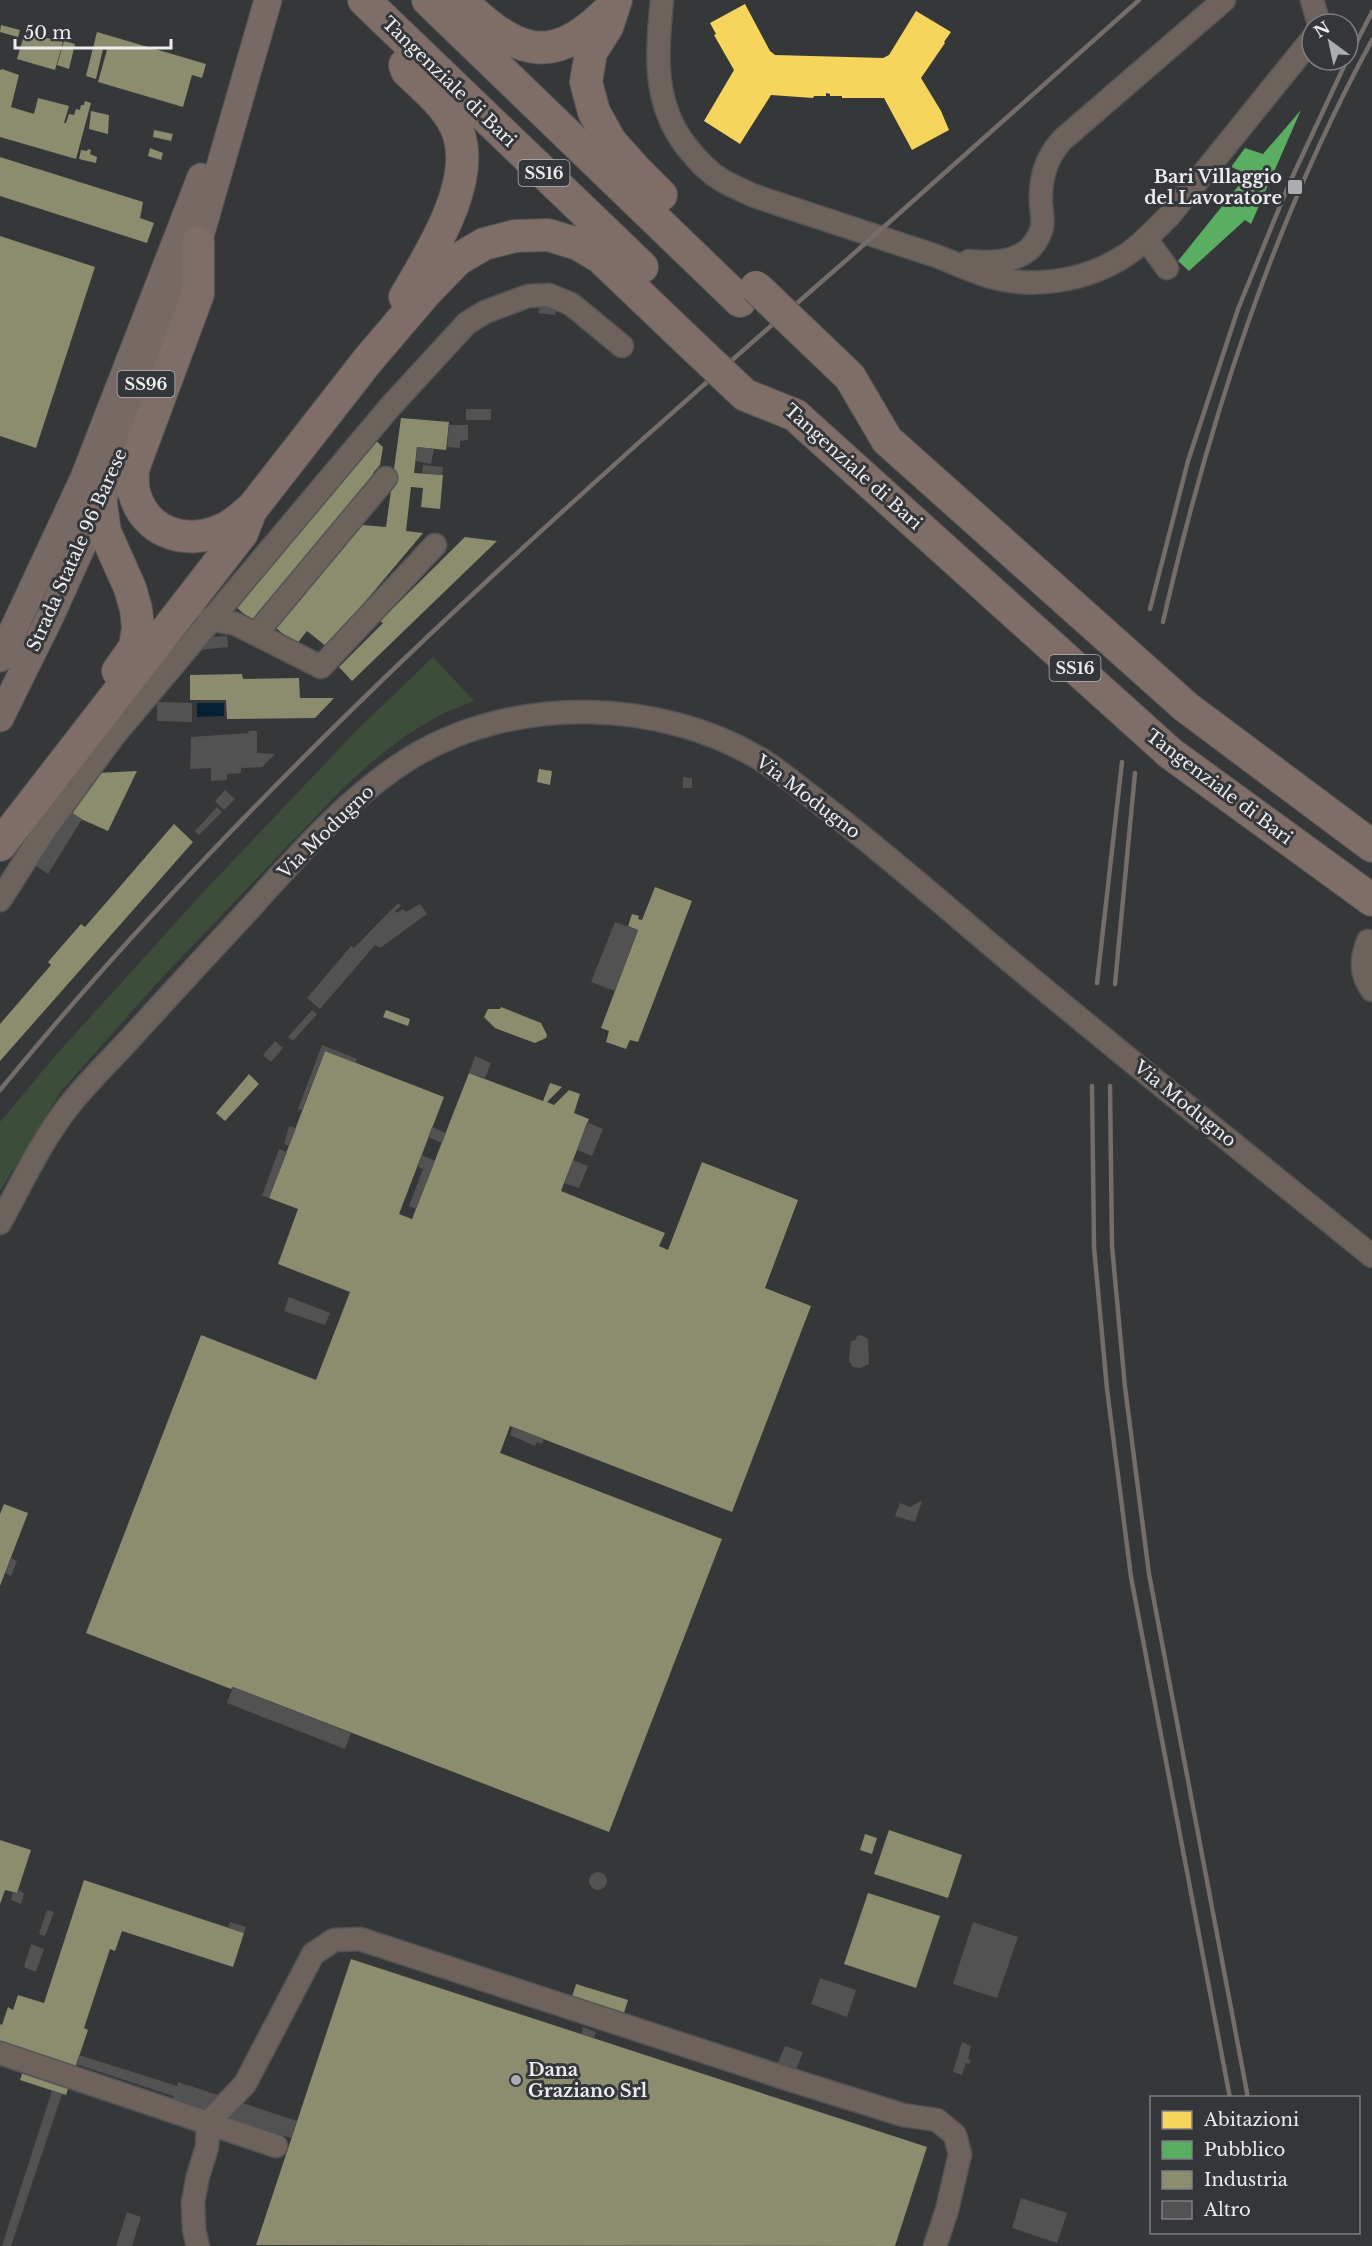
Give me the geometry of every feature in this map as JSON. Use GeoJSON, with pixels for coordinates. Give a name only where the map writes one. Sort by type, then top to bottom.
{"type":"FeatureCollection","features":[{"type":"Feature","properties":{"kind":"highway","name":"SS16"},"geometry":{"type":"LineString","coordinates":[[428,0],[748,294],[887,440],[1186,707],[1372,846]]}},
{"type":"Feature","properties":{"kind":"highway"},"geometry":{"type":"LineString","coordinates":[[460,0],[485,24],[509,40],[528,46],[549,48],[570,42],[591,28],[615,3]]}},
{"type":"Feature","properties":{"kind":"highway"},"geometry":{"type":"LineString","coordinates":[[615,3],[607,27],[591,52],[586,82],[594,112],[610,141],[748,294]]}},
{"type":"Feature","properties":{"kind":"highway"},"geometry":{"type":"LineString","coordinates":[[368,360],[433,249],[457,193],[462,167],[459,135],[445,110],[407,71],[373,9]]}},
{"type":"Feature","properties":{"kind":"highway","name":"Tangenziale di Bari"},"geometry":{"type":"LineString","coordinates":[[373,9],[698,335],[795,415],[1170,753],[1372,900]]}},
{"type":"Feature","properties":{"kind":"highway"},"geometry":{"type":"LineString","coordinates":[[198,243],[198,294],[133,469],[134,490],[141,510],[156,526],[176,536],[200,537],[225,529],[251,510],[368,360],[426,292],[457,260],[484,244],[516,236],[549,235],[578,244],[600,256],[698,335]]}},
{"type":"Feature","properties":{"kind":"highway"},"geometry":{"type":"LineString","coordinates":[[89,731],[119,669],[135,647],[138,628],[130,588],[105,532],[101,504]]}},
{"type":"Feature","properties":{"kind":"highway"},"geometry":{"type":"LineString","coordinates":[[0,845],[242,533],[251,510]]}},
{"type":"Feature","properties":{"kind":"main road","name":"Strada Statale 96 Barese"},"geometry":{"type":"LineString","coordinates":[[0,718],[49,619],[101,504],[198,243],[268,0]]}},
{"type":"Feature","properties":{"kind":"main road","name":"Strada Statale 96 Barese"},"geometry":{"type":"LineString","coordinates":[[0,658],[84,478],[256,36]]}},
{"type":"Feature","properties":{"kind":"street"},"geometry":{"type":"LineString","coordinates":[[662,0],[657,51],[659,87],[666,112],[676,133],[696,159],[721,180],[752,195],[950,260],[983,275],[1006,280],[1051,282],[1072,279],[1104,268],[1129,253],[1169,216],[1300,54]]}},
{"type":"Feature","properties":{"kind":"street"},"geometry":{"type":"LineString","coordinates":[[657,51],[679,0]]}},
{"type":"Feature","properties":{"kind":"street"},"geometry":{"type":"LineString","coordinates":[[950,260],[999,263],[1028,250],[1042,226],[1042,177],[1052,150],[1224,0]]}},
{"type":"Feature","properties":{"kind":"street"},"geometry":{"type":"LineString","coordinates":[[1146,239],[1167,268]]}},
{"type":"Feature","properties":{"kind":"street"},"geometry":{"type":"LineString","coordinates":[[0,900],[44,831],[112,738],[389,408],[467,323],[485,312],[528,296],[549,295],[571,304],[622,346]]}},
{"type":"Feature","properties":{"kind":"street"},"geometry":{"type":"LineString","coordinates":[[256,634],[386,478]]}},
{"type":"Feature","properties":{"kind":"street"},"geometry":{"type":"LineString","coordinates":[[209,620],[236,624],[321,667],[435,545]]}},
{"type":"Feature","properties":{"kind":"street","name":"Via Modugno"},"geometry":{"type":"LineString","coordinates":[[0,1223],[39,1150],[77,1097],[282,873],[372,786],[414,756],[447,740],[488,725],[546,714],[599,712],[667,722],[726,742],[762,760],[846,823],[1058,1001],[1372,1256]]}},
{"type":"Feature","properties":{"kind":"street"},"geometry":{"type":"LineString","coordinates":[[1368,941],[1361,967],[1372,990]]}},
{"type":"Feature","properties":{"kind":"street"},"geometry":{"type":"LineString","coordinates":[[198,2246],[194,2230],[192,2202],[207,2147],[208,2123],[245,2084],[313,1954],[333,1941],[360,1939],[791,2080],[903,2115],[937,2120],[955,2134],[960,2154],[947,2211],[935,2246]]}},
{"type":"Feature","properties":{"kind":"street"},"geometry":{"type":"LineString","coordinates":[[0,2053],[276,2146]]}},
{"type":"Feature","properties":{"kind":"green space"},"geometry":{"type":"Polygon","coordinates":[[[433,657],[474,701],[442,714],[408,734],[342,789],[159,981],[62,1090],[0,1191],[0,1122],[55,1056],[208,887],[358,729],[433,657]]]}},
{"type":"Feature","properties":{"kind":"water"},"geometry":{"type":"Polygon","coordinates":[[[197,703],[224,703],[224,716],[197,717],[197,703]]]}},
{"type":"Feature","properties":{"kind":"building: Abitazioni"},"geometry":{"type":"Polygon","coordinates":[[[745,4],[770,51],[775,55],[883,58],[889,55],[916,11],[951,32],[921,78],[941,111],[949,130],[912,150],[884,98],[842,98],[842,96],[830,96],[826,93],[826,96],[814,96],[813,98],[771,95],[740,144],[704,121],[734,70],[714,35],[716,34],[710,23],[745,4]]]}},
{"type":"Feature","properties":{"kind":"building: Pubblico","name":"Bari Villaggio del Lavoratore"},"geometry":{"type":"Polygon","coordinates":[[[1301,110],[1251,224],[1245,220],[1189,271],[1178,261],[1248,174],[1231,167],[1245,148],[1263,154],[1301,110]]]}},
{"type":"Feature","properties":{"kind":"building: Industria"},"geometry":{"type":"Polygon","coordinates":[[[1,25],[20,30],[18,37],[0,32],[1,25]]]}},
{"type":"Feature","properties":{"kind":"building: Industria"},"geometry":{"type":"Polygon","coordinates":[[[25,32],[63,42],[55,70],[17,59],[25,32]]]}},
{"type":"Feature","properties":{"kind":"building: Industria"},"geometry":{"type":"Polygon","coordinates":[[[97,32],[206,64],[202,78],[192,75],[183,107],[98,82],[107,50],[103,49],[96,79],[86,76],[97,32]]]}},
{"type":"Feature","properties":{"kind":"building: Industria"},"geometry":{"type":"Polygon","coordinates":[[[64,41],[75,44],[69,69],[57,65],[64,41]]]}},
{"type":"Feature","properties":{"kind":"building: Industria"},"geometry":{"type":"Polygon","coordinates":[[[0,70],[19,75],[11,107],[34,114],[38,98],[69,106],[64,123],[66,123],[69,114],[74,115],[76,109],[80,110],[85,101],[91,103],[76,159],[0,137],[0,70]]]}},
{"type":"Feature","properties":{"kind":"building: Industria"},"geometry":{"type":"Polygon","coordinates":[[[91,111],[109,115],[108,134],[89,129],[91,111]]]}},
{"type":"Feature","properties":{"kind":"building: Industria"},"geometry":{"type":"Polygon","coordinates":[[[154,130],[173,134],[171,141],[153,137],[154,130]]]}},
{"type":"Feature","properties":{"kind":"building: Industria"},"geometry":{"type":"Polygon","coordinates":[[[150,148],[163,153],[161,160],[148,156],[150,148]]]}},
{"type":"Feature","properties":{"kind":"building: Industria"},"geometry":{"type":"Polygon","coordinates":[[[81,150],[87,151],[91,150],[90,154],[97,157],[96,163],[79,159],[81,150]]]}},
{"type":"Feature","properties":{"kind":"building: Industria"},"geometry":{"type":"Polygon","coordinates":[[[0,157],[143,202],[140,218],[154,223],[147,243],[0,196],[0,157]]]}},
{"type":"Feature","properties":{"kind":"building: Industria"},"geometry":{"type":"Polygon","coordinates":[[[0,236],[95,267],[36,448],[0,436],[0,236]]]}},
{"type":"Feature","properties":{"kind":"building: Industria"},"geometry":{"type":"Polygon","coordinates":[[[401,418],[449,422],[446,450],[417,447],[414,473],[443,475],[440,509],[421,507],[423,488],[411,487],[406,531],[423,533],[327,647],[307,631],[296,645],[276,628],[362,525],[386,527],[401,418]]]}},
{"type":"Feature","properties":{"kind":"building: Industria"},"geometry":{"type":"Polygon","coordinates":[[[374,439],[383,447],[380,465],[373,473],[375,475],[252,621],[234,605],[374,439]]]}},
{"type":"Feature","properties":{"kind":"building: Industria"},"geometry":{"type":"Polygon","coordinates":[[[465,537],[497,541],[352,681],[339,667],[383,623],[380,621],[465,537]]]}},
{"type":"Feature","properties":{"kind":"building: Industria"},"geometry":{"type":"Polygon","coordinates":[[[242,674],[243,679],[299,678],[300,698],[334,698],[315,718],[227,719],[226,700],[190,700],[190,675],[242,674]]]}},
{"type":"Feature","properties":{"kind":"building: Industria"},"geometry":{"type":"Polygon","coordinates":[[[539,769],[552,771],[550,785],[537,782],[539,769]]]}},
{"type":"Feature","properties":{"kind":"building: Industria"},"geometry":{"type":"Polygon","coordinates":[[[137,771],[108,831],[72,815],[85,785],[97,773],[137,771]]]}},
{"type":"Feature","properties":{"kind":"building: Industria"},"geometry":{"type":"Polygon","coordinates":[[[174,824],[193,842],[0,1061],[0,1024],[51,965],[48,962],[81,924],[85,927],[174,824]]]}},
{"type":"Feature","properties":{"kind":"building: Industria"},"geometry":{"type":"Polygon","coordinates":[[[655,887],[692,901],[638,1042],[630,1040],[626,1049],[606,1042],[609,1031],[601,1028],[638,930],[628,926],[632,914],[639,916],[638,919],[642,920],[655,887]]]}},
{"type":"Feature","properties":{"kind":"building: Industria"},"geometry":{"type":"Polygon","coordinates":[[[501,1007],[541,1023],[547,1035],[546,1038],[535,1043],[495,1028],[484,1017],[488,1009],[500,1009],[501,1007]]]}},
{"type":"Feature","properties":{"kind":"building: Industria"},"geometry":{"type":"Polygon","coordinates":[[[386,1010],[410,1019],[408,1026],[383,1017],[386,1010]]]}},
{"type":"Feature","properties":{"kind":"building: Industria"},"geometry":{"type":"Polygon","coordinates":[[[325,1051],[444,1097],[399,1214],[412,1219],[469,1073],[543,1101],[550,1083],[562,1087],[547,1102],[554,1105],[569,1090],[580,1094],[574,1113],[589,1119],[561,1191],[665,1233],[659,1246],[668,1250],[702,1162],[798,1200],[765,1288],[811,1306],[732,1512],[510,1426],[500,1453],[722,1539],[609,1832],[233,1687],[231,1689],[86,1633],[201,1335],[316,1380],[350,1292],[278,1264],[298,1209],[269,1198],[325,1051]]]}},
{"type":"Feature","properties":{"kind":"building: Industria"},"geometry":{"type":"Polygon","coordinates":[[[249,1074],[259,1084],[225,1121],[216,1113],[249,1074]]]}},
{"type":"Feature","properties":{"kind":"building: Industria"},"geometry":{"type":"Polygon","coordinates":[[[4,1504],[28,1513],[0,1586],[0,1514],[4,1504]]]}},
{"type":"Feature","properties":{"kind":"building: Industria"},"geometry":{"type":"Polygon","coordinates":[[[889,1830],[962,1855],[948,1898],[874,1874],[889,1830]]]}},
{"type":"Feature","properties":{"kind":"building: Industria"},"geometry":{"type":"Polygon","coordinates":[[[865,1834],[877,1838],[872,1854],[860,1850],[865,1834]]]}},
{"type":"Feature","properties":{"kind":"building: Industria"},"geometry":{"type":"Polygon","coordinates":[[[0,1840],[31,1850],[17,1893],[5,1890],[0,1904],[0,1840]]]}},
{"type":"Feature","properties":{"kind":"building: Industria"},"geometry":{"type":"Polygon","coordinates":[[[84,1880],[244,1933],[233,1967],[122,1931],[115,1951],[110,1949],[84,2028],[88,2030],[66,2095],[20,2080],[29,2053],[0,2043],[0,2024],[2,2025],[8,2007],[13,2010],[18,1995],[44,2003],[84,1880]]]}},
{"type":"Feature","properties":{"kind":"building: Industria"},"geometry":{"type":"Polygon","coordinates":[[[868,1893],[940,1916],[916,1988],[844,1964],[868,1893]]]}},
{"type":"Feature","properties":{"kind":"building: Industria","name":"Dana Graziano Srl"},"geometry":{"type":"Polygon","coordinates":[[[351,1959],[927,2147],[895,2246],[256,2245],[351,1959]]]}},
{"type":"Feature","properties":{"kind":"building: Industria"},"geometry":{"type":"Polygon","coordinates":[[[576,1984],[628,2000],[624,2013],[572,1997],[576,1984]]]}},
{"type":"Feature","properties":{"kind":"building: Altro"},"geometry":{"type":"Polygon","coordinates":[[[541,303],[557,308],[555,315],[538,313],[541,303]]]}},
{"type":"Feature","properties":{"kind":"building: Altro"},"geometry":{"type":"Polygon","coordinates":[[[466,409],[491,409],[491,420],[466,420],[466,409]]]}},
{"type":"Feature","properties":{"kind":"building: Altro"},"geometry":{"type":"Polygon","coordinates":[[[449,425],[468,425],[468,440],[460,441],[460,448],[447,447],[449,425]]]}},
{"type":"Feature","properties":{"kind":"building: Altro"},"geometry":{"type":"Polygon","coordinates":[[[417,447],[434,449],[431,464],[416,461],[417,447]]]}},
{"type":"Feature","properties":{"kind":"building: Altro"},"geometry":{"type":"Polygon","coordinates":[[[423,465],[443,467],[442,475],[422,473],[423,465]]]}},
{"type":"Feature","properties":{"kind":"building: Altro"},"geometry":{"type":"Polygon","coordinates":[[[227,636],[228,647],[199,650],[209,637],[227,636]]]}},
{"type":"Feature","properties":{"kind":"building: Altro"},"geometry":{"type":"Polygon","coordinates":[[[157,702],[192,703],[192,722],[157,721],[157,702]]]}},
{"type":"Feature","properties":{"kind":"building: Altro"},"geometry":{"type":"Polygon","coordinates":[[[248,731],[257,731],[257,753],[275,754],[262,767],[241,768],[241,773],[227,774],[227,780],[211,781],[211,768],[190,769],[191,737],[249,733],[248,731]]]}},
{"type":"Feature","properties":{"kind":"building: Altro"},"geometry":{"type":"Polygon","coordinates":[[[683,777],[692,778],[692,788],[683,788],[683,777]]]}},
{"type":"Feature","properties":{"kind":"building: Altro"},"geometry":{"type":"Polygon","coordinates":[[[225,790],[235,799],[224,810],[215,801],[225,790]]]}},
{"type":"Feature","properties":{"kind":"building: Altro"},"geometry":{"type":"Polygon","coordinates":[[[217,807],[222,812],[199,835],[195,831],[217,807]]]}},
{"type":"Feature","properties":{"kind":"building: Altro"},"geometry":{"type":"Polygon","coordinates":[[[66,809],[82,819],[48,874],[32,863],[66,809]]]}},
{"type":"Feature","properties":{"kind":"building: Altro"},"geometry":{"type":"Polygon","coordinates":[[[398,903],[401,906],[395,911],[397,913],[403,909],[406,912],[420,904],[427,914],[380,948],[375,945],[320,1009],[307,998],[351,946],[354,948],[398,903]]]}},
{"type":"Feature","properties":{"kind":"building: Altro"},"geometry":{"type":"Polygon","coordinates":[[[615,922],[638,930],[615,991],[591,982],[615,922]]]}},
{"type":"Feature","properties":{"kind":"building: Altro"},"geometry":{"type":"Polygon","coordinates":[[[312,1010],[317,1014],[293,1041],[288,1037],[312,1010]]]}},
{"type":"Feature","properties":{"kind":"building: Altro"},"geometry":{"type":"Polygon","coordinates":[[[275,1041],[283,1048],[271,1062],[263,1055],[275,1041]]]}},
{"type":"Feature","properties":{"kind":"building: Altro"},"geometry":{"type":"Polygon","coordinates":[[[322,1045],[357,1059],[356,1063],[325,1051],[302,1110],[298,1109],[322,1045]]]}},
{"type":"Feature","properties":{"kind":"building: Altro"},"geometry":{"type":"Polygon","coordinates":[[[475,1056],[491,1063],[485,1078],[469,1073],[475,1056]]]}},
{"type":"Feature","properties":{"kind":"building: Altro"},"geometry":{"type":"Polygon","coordinates":[[[587,1122],[603,1129],[592,1156],[577,1150],[587,1122]]]}},
{"type":"Feature","properties":{"kind":"building: Altro"},"geometry":{"type":"Polygon","coordinates":[[[289,1126],[296,1128],[289,1146],[284,1144],[289,1126]]]}},
{"type":"Feature","properties":{"kind":"building: Altro"},"geometry":{"type":"Polygon","coordinates":[[[432,1127],[446,1133],[442,1143],[428,1137],[432,1127]]]}},
{"type":"Feature","properties":{"kind":"building: Altro"},"geometry":{"type":"Polygon","coordinates":[[[279,1149],[287,1152],[269,1198],[262,1196],[279,1149]]]}},
{"type":"Feature","properties":{"kind":"building: Altro"},"geometry":{"type":"Polygon","coordinates":[[[422,1155],[435,1161],[416,1209],[409,1206],[423,1169],[417,1166],[422,1155]]]}},
{"type":"Feature","properties":{"kind":"building: Altro"},"geometry":{"type":"Polygon","coordinates":[[[573,1160],[588,1166],[579,1188],[564,1183],[573,1160]]]}},
{"type":"Feature","properties":{"kind":"building: Altro"},"geometry":{"type":"Polygon","coordinates":[[[289,1297],[330,1313],[325,1325],[284,1311],[289,1297]]]}},
{"type":"Feature","properties":{"kind":"building: Altro"},"geometry":{"type":"Polygon","coordinates":[[[861,1335],[868,1339],[869,1364],[860,1368],[853,1367],[849,1361],[851,1341],[861,1335]]]}},
{"type":"Feature","properties":{"kind":"building: Altro"},"geometry":{"type":"Polygon","coordinates":[[[513,1427],[544,1439],[542,1444],[537,1442],[535,1446],[510,1435],[513,1427]]]}},
{"type":"Feature","properties":{"kind":"building: Altro"},"geometry":{"type":"Polygon","coordinates":[[[922,1501],[915,1522],[895,1516],[900,1503],[910,1507],[922,1501]]]}},
{"type":"Feature","properties":{"kind":"building: Altro"},"geometry":{"type":"Polygon","coordinates":[[[11,1558],[17,1561],[11,1576],[5,1573],[11,1558]]]}},
{"type":"Feature","properties":{"kind":"building: Altro"},"geometry":{"type":"Polygon","coordinates":[[[233,1687],[351,1733],[345,1749],[227,1703],[233,1687]]]}},
{"type":"Feature","properties":{"kind":"building: Altro"},"geometry":{"type":"Polygon","coordinates":[[[594,1872],[602,1872],[607,1877],[605,1888],[594,1890],[589,1885],[589,1877],[594,1872]]]}},
{"type":"Feature","properties":{"kind":"building: Altro"},"geometry":{"type":"Polygon","coordinates":[[[18,1890],[24,1893],[21,1904],[11,1900],[13,1892],[17,1893],[18,1890]]]}},
{"type":"Feature","properties":{"kind":"building: Altro"},"geometry":{"type":"Polygon","coordinates":[[[47,1910],[54,1912],[45,1936],[39,1934],[47,1910]]]}},
{"type":"Feature","properties":{"kind":"building: Altro"},"geometry":{"type":"Polygon","coordinates":[[[230,1922],[246,1927],[244,1933],[228,1927],[230,1922]]]}},
{"type":"Feature","properties":{"kind":"building: Altro"},"geometry":{"type":"Polygon","coordinates":[[[973,1922],[1018,1937],[997,1998],[953,1984],[973,1922]]]}},
{"type":"Feature","properties":{"kind":"building: Altro"},"geometry":{"type":"Polygon","coordinates":[[[31,1944],[44,1949],[36,1972],[24,1967],[31,1944]]]}},
{"type":"Feature","properties":{"kind":"building: Altro"},"geometry":{"type":"Polygon","coordinates":[[[820,1978],[856,1990],[847,2017],[811,2004],[820,1978]]]}},
{"type":"Feature","properties":{"kind":"building: Altro"},"geometry":{"type":"Polygon","coordinates":[[[583,2027],[596,2032],[594,2038],[581,2034],[583,2027]]]}},
{"type":"Feature","properties":{"kind":"building: Altro"},"geometry":{"type":"Polygon","coordinates":[[[962,2042],[971,2046],[968,2059],[971,2060],[970,2064],[966,2063],[962,2075],[953,2072],[962,2042]]]}},
{"type":"Feature","properties":{"kind":"building: Altro"},"geometry":{"type":"Polygon","coordinates":[[[785,2046],[803,2052],[796,2070],[777,2065],[785,2046]]]}},
{"type":"Feature","properties":{"kind":"building: Altro"},"geometry":{"type":"Polygon","coordinates":[[[79,2055],[177,2086],[178,2082],[297,2121],[291,2138],[173,2100],[173,2096],[76,2064],[79,2055]]]}},
{"type":"Feature","properties":{"kind":"building: Altro"},"geometry":{"type":"Polygon","coordinates":[[[52,2091],[62,2094],[11,2246],[2,2246],[52,2091]]]}},
{"type":"Feature","properties":{"kind":"building: Altro"},"geometry":{"type":"Polygon","coordinates":[[[1021,2198],[1067,2213],[1057,2243],[1012,2228],[1021,2198]]]}},
{"type":"Feature","properties":{"kind":"building: Altro"},"geometry":{"type":"Polygon","coordinates":[[[127,2212],[141,2217],[132,2246],[116,2246],[127,2212]]]}},
{"type":"Feature","properties":{"kind":"railway"},"geometry":{"type":"LineString","coordinates":[[0,1090],[96,978],[195,869],[404,659],[621,459],[1139,0]]}},
{"type":"Feature","properties":{"kind":"railway"},"geometry":{"type":"LineString","coordinates":[[1360,36],[1372,12]]}},
{"type":"Feature","properties":{"kind":"railway"},"geometry":{"type":"LineString","coordinates":[[1163,622],[1201,472],[1223,398],[1274,251],[1336,109],[1372,40]]}},
{"type":"Feature","properties":{"kind":"railway"},"geometry":{"type":"LineString","coordinates":[[1150,609],[1188,461],[1238,309],[1289,184],[1341,72]]}},
{"type":"Feature","properties":{"kind":"railway"},"geometry":{"type":"LineString","coordinates":[[1097,983],[1122,762]]}},
{"type":"Feature","properties":{"kind":"railway"},"geometry":{"type":"LineString","coordinates":[[1115,984],[1135,773]]}},
{"type":"Feature","properties":{"kind":"railway"},"geometry":{"type":"LineString","coordinates":[[1092,1086],[1094,1247],[1107,1389],[1131,1577],[1230,2096]]}},
{"type":"Feature","properties":{"kind":"railway"},"geometry":{"type":"LineString","coordinates":[[1110,1086],[1112,1246],[1125,1387],[1149,1574],[1248,2096]]}},
{"type":"Feature","properties":{"kind":"place","name":"Bari Villaggio del Lavoratore"},"geometry":{"type":"Point","coordinates":[1295,187]}},
{"type":"Feature","properties":{"kind":"place","name":"Dana Graziano Srl"},"geometry":{"type":"Point","coordinates":[516,2080]}}]}
